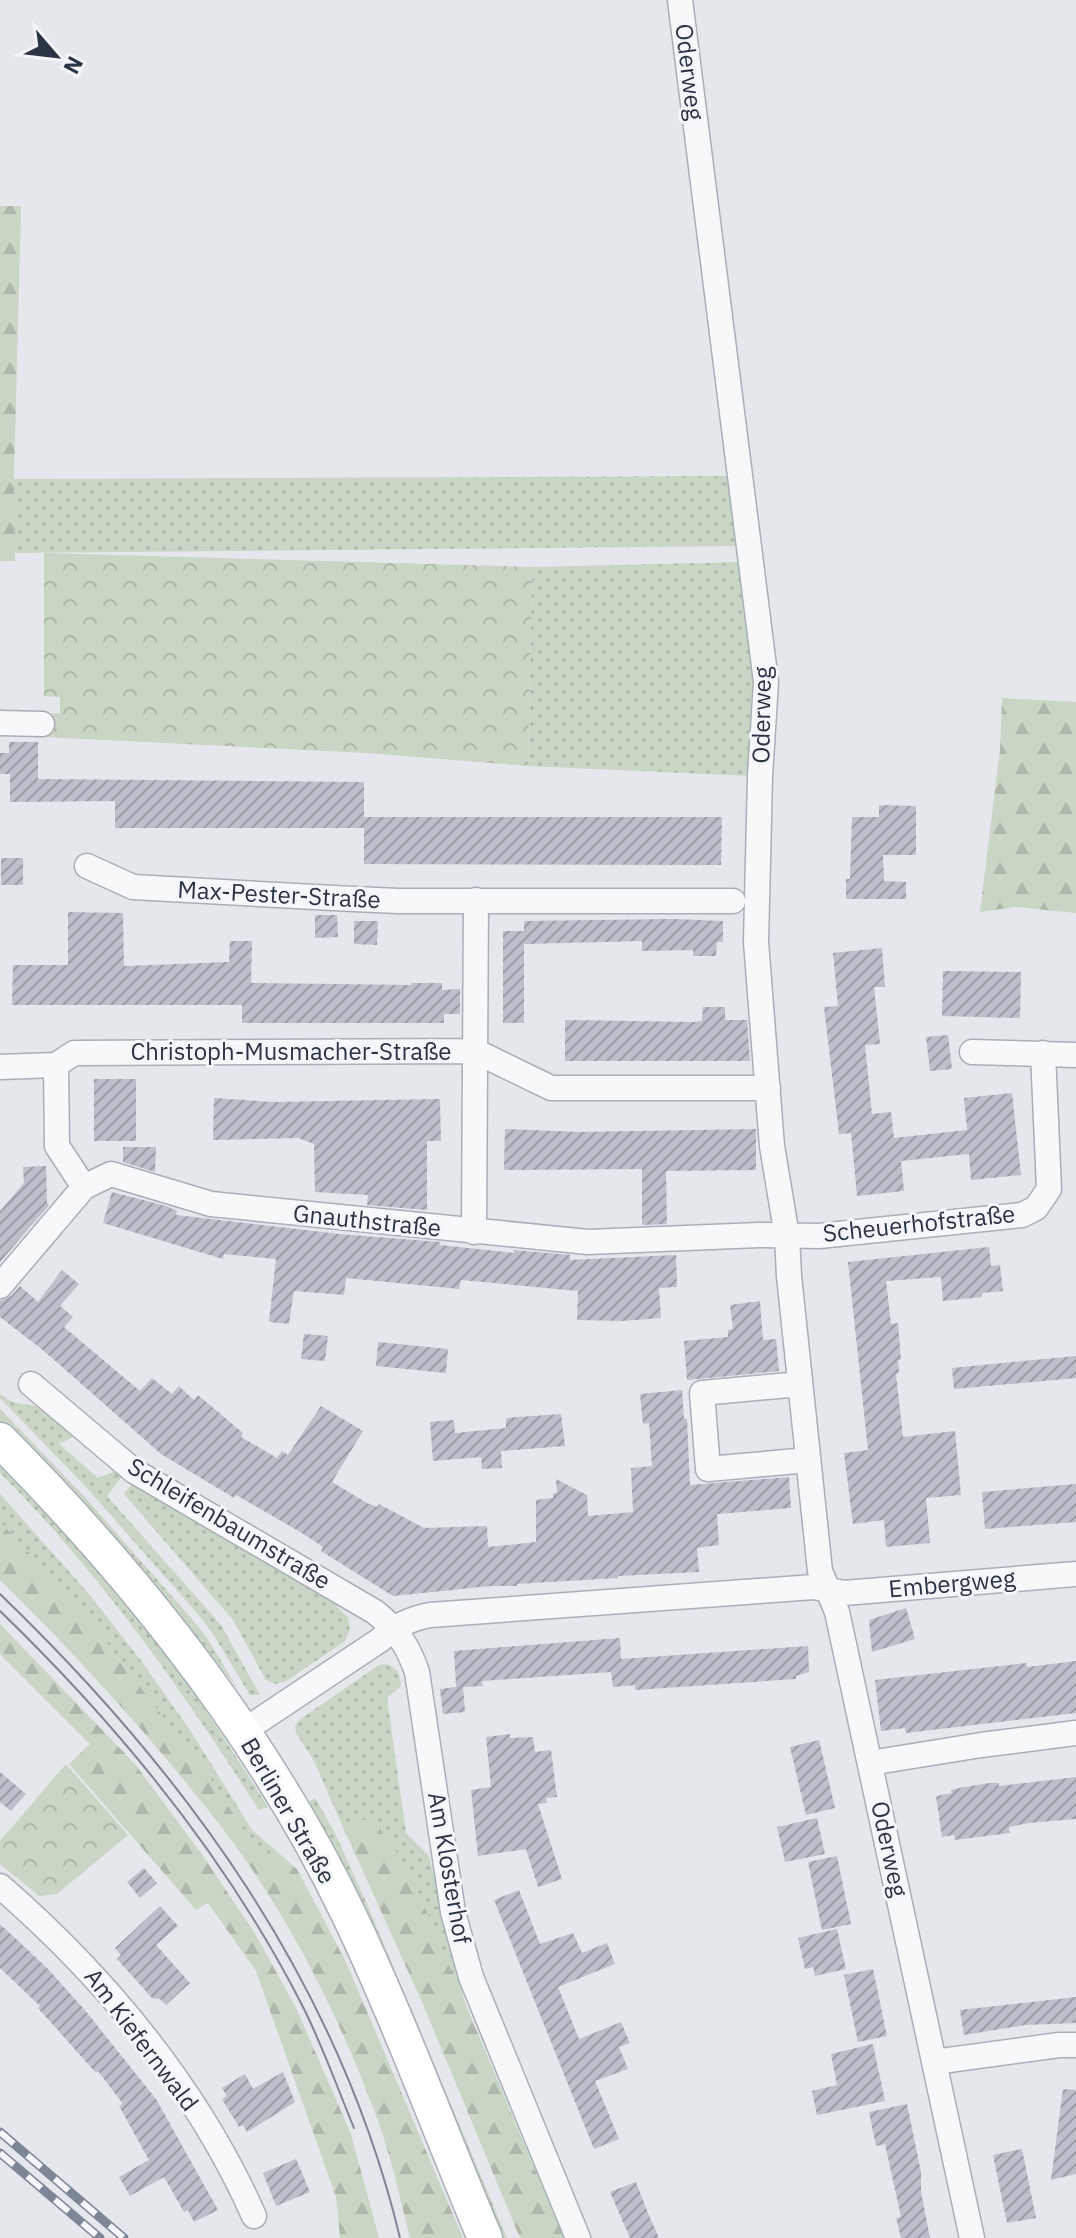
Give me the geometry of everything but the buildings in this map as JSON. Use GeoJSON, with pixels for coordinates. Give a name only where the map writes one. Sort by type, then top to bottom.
{"type":"FeatureCollection","features":[{"type":"Feature","properties":{"kind":"main road","name":"Berliner Straße"},"geometry":{"type":"LineString","coordinates":[[0,1440],[63,1505],[162,1621],[242,1732],[287,1804],[348,1914],[485,2238]]}},
{"type":"Feature","properties":{"kind":"street","name":"Oderweg"},"geometry":{"type":"LineString","coordinates":[[680,0],[766,682],[756,942],[772,1146],[787,1236],[820,1571],[837,1612],[972,2238]]}},
{"type":"Feature","properties":{"kind":"street"},"geometry":{"type":"LineString","coordinates":[[0,723],[42,724]]}},
{"type":"Feature","properties":{"kind":"street","name":"Max-Pester-Straße"},"geometry":{"type":"LineString","coordinates":[[87,866],[133,887],[398,901],[733,901]]}},
{"type":"Feature","properties":{"kind":"street"},"geometry":{"type":"LineString","coordinates":[[474,1232],[476,900]]}},
{"type":"Feature","properties":{"kind":"street","name":"Christoph-Musmacher-Straße"},"geometry":{"type":"LineString","coordinates":[[0,1067],[56,1065],[74,1053],[475,1051],[551,1088],[768,1088]]}},
{"type":"Feature","properties":{"kind":"street"},"geometry":{"type":"LineString","coordinates":[[972,1052],[1076,1055]]}},
{"type":"Feature","properties":{"kind":"street","name":"Scheuerhofstraße"},"geometry":{"type":"LineString","coordinates":[[787,1236],[819,1236],[1022,1215],[1036,1208],[1049,1189],[1043,1053]]}},
{"type":"Feature","properties":{"kind":"street"},"geometry":{"type":"LineString","coordinates":[[0,1286],[84,1187],[57,1146],[56,1065]]}},
{"type":"Feature","properties":{"kind":"street","name":"Gnauthstraße"},"geometry":{"type":"LineString","coordinates":[[84,1187],[111,1174],[211,1204],[588,1242],[787,1236]]}},
{"type":"Feature","properties":{"kind":"street","name":"Schleifenbaumstraße"},"geometry":{"type":"LineString","coordinates":[[31,1384],[134,1471],[354,1599],[394,1627]]}},
{"type":"Feature","properties":{"kind":"street"},"geometry":{"type":"LineString","coordinates":[[800,1384],[702,1393],[708,1469],[808,1460]]}},
{"type":"Feature","properties":{"kind":"street","name":"Embergweg"},"geometry":{"type":"LineString","coordinates":[[828,1589],[844,1593],[1076,1574]]}},
{"type":"Feature","properties":{"kind":"street"},"geometry":{"type":"LineString","coordinates":[[242,1732],[380,1640],[394,1627],[411,1619],[430,1615],[814,1587],[828,1589]]}},
{"type":"Feature","properties":{"kind":"street","name":"Am Klosterhof"},"geometry":{"type":"LineString","coordinates":[[394,1627],[409,1649],[417,1672],[453,1912],[471,1977],[578,2238]]}},
{"type":"Feature","properties":{"kind":"street"},"geometry":{"type":"LineString","coordinates":[[870,1763],[1076,1733]]}},
{"type":"Feature","properties":{"kind":"street","name":"Am Kiefernwald"},"geometry":{"type":"LineString","coordinates":[[0,1886],[48,1929],[134,2023],[206,2128],[254,2216]]}},
{"type":"Feature","properties":{"kind":"street"},"geometry":{"type":"LineString","coordinates":[[934,2062],[1076,2045]]}},
{"type":"Feature","properties":{"kind":"green space"},"geometry":{"type":"Polygon","coordinates":[[[0,206],[21,206],[15,561],[0,561],[0,206]]]}},
{"type":"Feature","properties":{"kind":"green space"},"geometry":{"type":"Polygon","coordinates":[[[732,476],[740,546],[13,553],[14,479],[732,476]]]}},
{"type":"Feature","properties":{"kind":"green space"},"geometry":{"type":"Polygon","coordinates":[[[44,553],[532,567],[528,766],[366,753],[43,737],[44,714],[60,713],[60,697],[44,696],[44,553]]]}},
{"type":"Feature","properties":{"kind":"green space"},"geometry":{"type":"Polygon","coordinates":[[[743,562],[755,682],[751,776],[528,766],[532,567],[743,562]]]}},
{"type":"Feature","properties":{"kind":"green space"},"geometry":{"type":"Polygon","coordinates":[[[1002,698],[1076,702],[1076,913],[1016,907],[980,912],[1000,750],[1002,698]]]}},
{"type":"Feature","properties":{"kind":"green space"},"geometry":{"type":"Polygon","coordinates":[[[0,1394],[12,1402],[41,1407],[59,1418],[77,1435],[59,1444],[98,1478],[118,1470],[123,1475],[107,1496],[221,1625],[260,1695],[250,1695],[197,1613],[87,1488],[0,1398],[0,1394]]]}},
{"type":"Feature","properties":{"kind":"green space"},"geometry":{"type":"Polygon","coordinates":[[[0,1409],[82,1494],[191,1618],[238,1689],[123,1552],[0,1422],[0,1409]]]}},
{"type":"Feature","properties":{"kind":"green space"},"geometry":{"type":"Polygon","coordinates":[[[0,1459],[93,1562],[150,1632],[211,1718],[268,1807],[259,1810],[201,1721],[139,1635],[72,1552],[0,1473],[0,1459]]]}},
{"type":"Feature","properties":{"kind":"green space"},"geometry":{"type":"Polygon","coordinates":[[[133,1482],[340,1600],[337,1607],[348,1617],[350,1629],[345,1641],[288,1680],[276,1684],[266,1680],[233,1620],[124,1494],[133,1482]]]}},
{"type":"Feature","properties":{"kind":"green space"},"geometry":{"type":"Polygon","coordinates":[[[0,1494],[89,1594],[142,1662],[192,1733],[252,1830],[297,1869],[252,1843],[210,1778],[76,1603],[0,1522],[0,1494]]]}},
{"type":"Feature","properties":{"kind":"green space"},"geometry":{"type":"Polygon","coordinates":[[[0,1522],[76,1603],[210,1778],[252,1843],[297,1869],[346,1962],[463,2238],[410,2238],[388,2150],[364,2083],[331,2008],[293,1935],[250,1866],[173,1767],[88,1671],[0,1580],[0,1522]]]}},
{"type":"Feature","properties":{"kind":"green space"},"geometry":{"type":"Polygon","coordinates":[[[0,1624],[135,1764],[201,1853],[256,1935],[297,2010],[351,2134],[379,2238],[340,2238],[336,2197],[256,1971],[208,1903],[196,1910],[69,1764],[90,1744],[0,1654],[0,1624]]]}},
{"type":"Feature","properties":{"kind":"green space"},"geometry":{"type":"Polygon","coordinates":[[[387,1664],[396,1670],[401,1682],[401,1686],[387,1698],[406,1833],[429,1856],[467,2011],[411,1875],[373,1818],[342,1825],[314,1761],[296,1733],[295,1726],[299,1720],[379,1665],[387,1664]]]}},
{"type":"Feature","properties":{"kind":"green space"},"geometry":{"type":"Polygon","coordinates":[[[66,1764],[128,1835],[57,1894],[39,1896],[0,1864],[0,1841],[66,1764]]]}},
{"type":"Feature","properties":{"kind":"green space"},"geometry":{"type":"Polygon","coordinates":[[[315,1798],[333,1829],[367,1904],[507,2238],[498,2238],[307,1803],[315,1798]]]}},
{"type":"Feature","properties":{"kind":"green space"},"geometry":{"type":"Polygon","coordinates":[[[373,1818],[411,1875],[564,2238],[520,2238],[422,2002],[342,1825],[373,1818]]]}},
{"type":"Feature","properties":{"kind":"tram line"},"geometry":{"type":"LineString","coordinates":[[0,1594],[132,1734],[192,1809],[247,1888],[296,1969],[338,2055],[373,2144],[400,2238]]}},
{"type":"Feature","properties":{"kind":"tram line"},"geometry":{"type":"LineString","coordinates":[[0,1611],[128,1747],[204,1845],[272,1950],[302,2005],[354,2128]]}},
{"type":"Feature","properties":{"kind":"railway"},"geometry":{"type":"LineString","coordinates":[[0,2132],[124,2238]]}},
{"type":"Feature","properties":{"kind":"railway"},"geometry":{"type":"LineString","coordinates":[[0,2153],[100,2238]]}}]}
